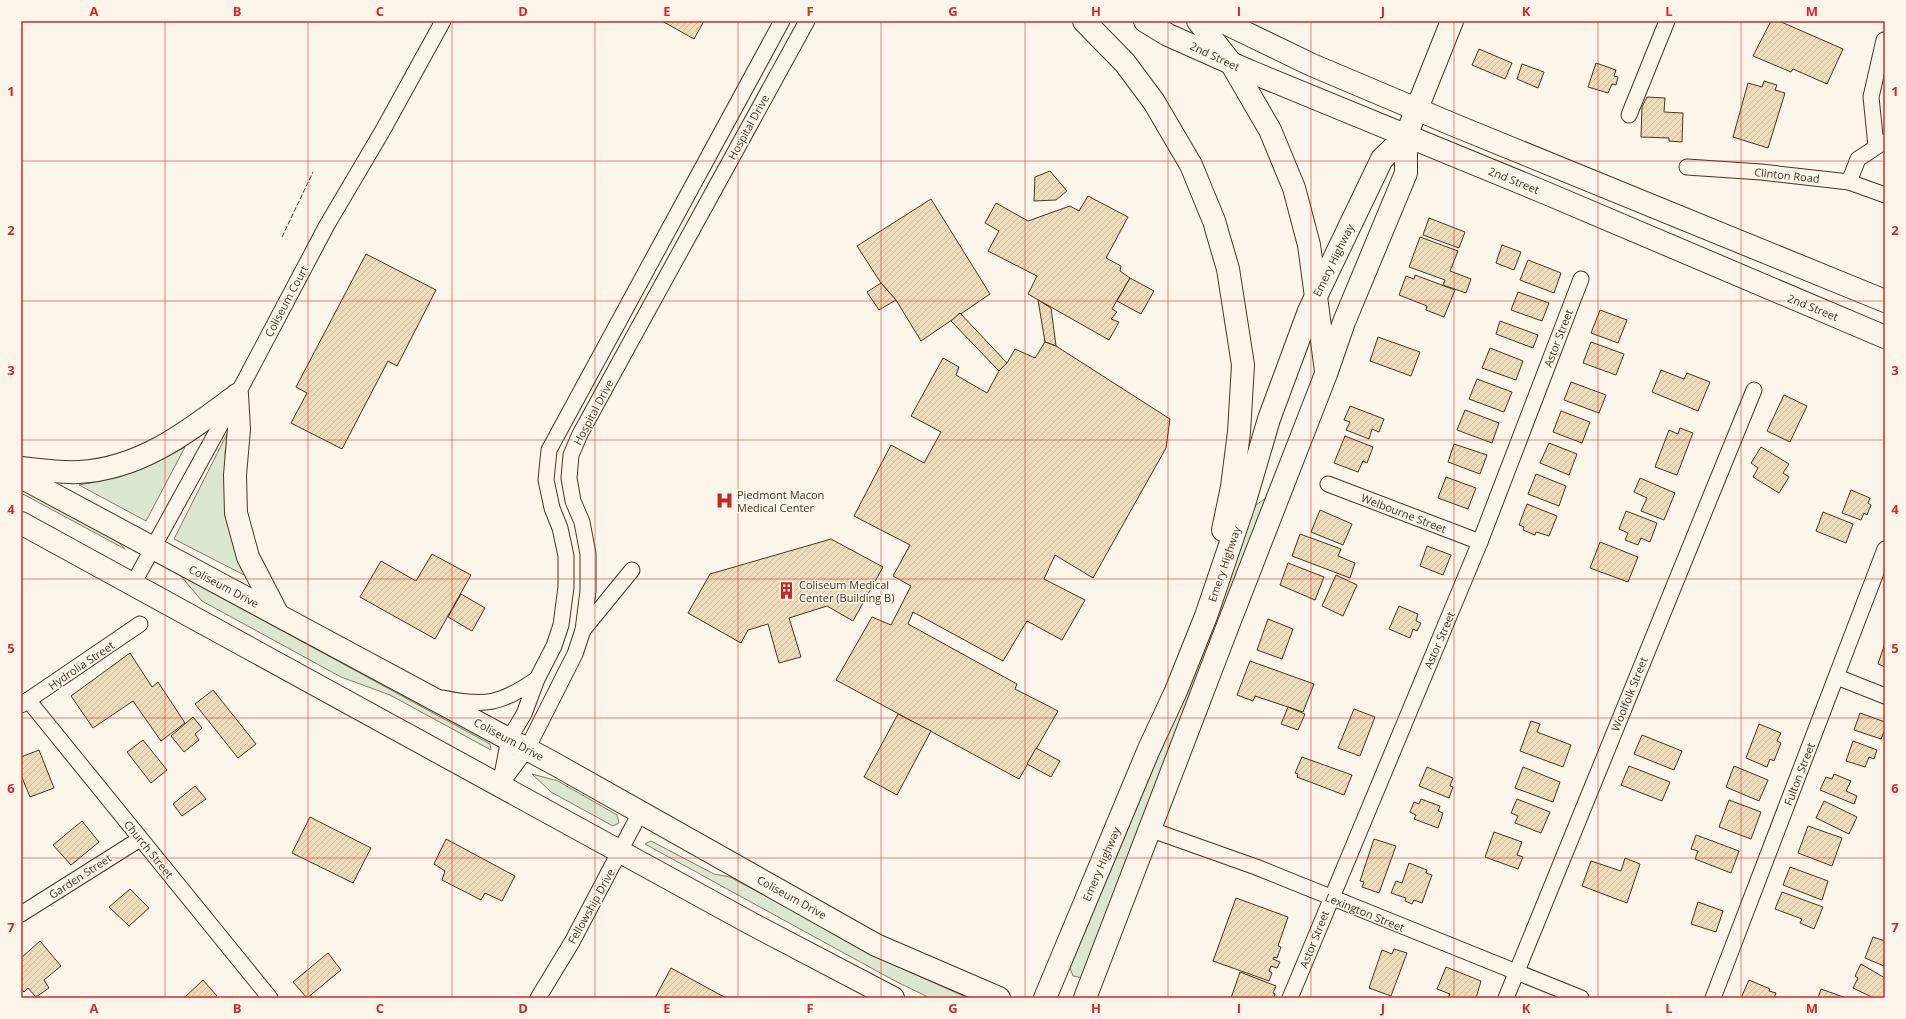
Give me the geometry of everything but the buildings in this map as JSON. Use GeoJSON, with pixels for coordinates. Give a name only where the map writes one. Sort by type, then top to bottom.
{"type":"FeatureCollection","features":[{"type":"Feature","properties":{"kind":"main road"},"geometry":{"type":"LineString","coordinates":[[1084,21],[1125,63],[1158,108],[1191,165],[1214,221],[1228,269],[1243,365],[1240,425],[1232,487],[1206,616]]}},
{"type":"Feature","properties":{"kind":"main road","name":"2nd Street"},"geometry":{"type":"LineString","coordinates":[[1145,21],[1168,34],[1231,63],[1885,337]]}},
{"type":"Feature","properties":{"kind":"main road"},"geometry":{"type":"LineString","coordinates":[[1198,21],[1231,63],[1270,130],[1294,188],[1309,245],[1314,298],[1326,374]]}},
{"type":"Feature","properties":{"kind":"main road"},"geometry":{"type":"LineString","coordinates":[[1221,21],[1312,65],[1538,160],[1885,301]]}},
{"type":"Feature","properties":{"kind":"main road","name":"Emery Highway"},"geometry":{"type":"LineString","coordinates":[[1045,998],[1149,749],[1176,691],[1206,616],[1244,504],[1269,419],[1314,298],[1382,159],[1406,136],[1452,21]]}},
{"type":"Feature","properties":{"kind":"main road","name":"Emery Highway"},"geometry":{"type":"LineString","coordinates":[[1085,998],[1326,374],[1344,322],[1406,173],[1406,136]]}},
{"type":"Feature","properties":{"kind":"main road"},"geometry":{"type":"LineString","coordinates":[[21,468],[55,472],[80,472],[118,466],[144,457],[170,444],[237,396]]}},
{"type":"Feature","properties":{"kind":"main road"},"geometry":{"type":"LineString","coordinates":[[237,396],[239,429],[235,475],[236,513],[249,559],[278,615]]}},
{"type":"Feature","properties":{"kind":"main road","name":"Coliseum Drive"},"geometry":{"type":"LineString","coordinates":[[21,476],[641,811],[876,944],[998,998]]}},
{"type":"Feature","properties":{"kind":"main road"},"geometry":{"type":"LineString","coordinates":[[21,523],[752,924],[893,998]]}},
{"type":"Feature","properties":{"kind":"street","name":"Coliseum Court"},"geometry":{"type":"LineString","coordinates":[[133,584],[237,396],[327,225],[383,130],[443,21]]}},
{"type":"Feature","properties":{"kind":"street","name":"Hospital Drive"},"geometry":{"type":"LineString","coordinates":[[500,785],[518,744],[524,714],[537,679],[554,646],[561,625],[566,587],[566,556],[560,528],[552,508],[546,480],[549,450],[782,21]]}},
{"type":"Feature","properties":{"kind":"street","name":"Hospital Drive"},"geometry":{"type":"LineString","coordinates":[[500,785],[518,744],[575,654],[583,630],[588,591],[588,554],[582,522],[574,501],[569,478],[571,455],[580,434],[807,21]]}},
{"type":"Feature","properties":{"kind":"street"},"geometry":{"type":"LineString","coordinates":[[1629,115],[1667,21]]}},
{"type":"Feature","properties":{"kind":"street"},"geometry":{"type":"LineString","coordinates":[[1849,182],[1858,159],[1881,144],[1871,97],[1884,40]]}},
{"type":"Feature","properties":{"kind":"street","name":"Clinton Road"},"geometry":{"type":"LineString","coordinates":[[1687,167],[1761,172],[1849,182],[1885,195]]}},
{"type":"Feature","properties":{"kind":"street","name":"Astor Street"},"geometry":{"type":"LineString","coordinates":[[1290,998],[1330,898],[1480,542],[1581,279]]}},
{"type":"Feature","properties":{"kind":"street","name":"Woolfolk Street"},"geometry":{"type":"LineString","coordinates":[[1506,998],[1754,390]]}},
{"type":"Feature","properties":{"kind":"street","name":"Welbourne Street"},"geometry":{"type":"LineString","coordinates":[[1328,484],[1480,542]]}},
{"type":"Feature","properties":{"kind":"street","name":"Fulton Street"},"geometry":{"type":"LineString","coordinates":[[1713,998],[1885,549]]}},
{"type":"Feature","properties":{"kind":"street"},"geometry":{"type":"LineString","coordinates":[[583,630],[632,570]]}},
{"type":"Feature","properties":{"kind":"street","name":"Hydrolia Street"},"geometry":{"type":"LineString","coordinates":[[25,702],[140,624]]}},
{"type":"Feature","properties":{"kind":"street"},"geometry":{"type":"LineString","coordinates":[[1836,677],[1885,696]]}},
{"type":"Feature","properties":{"kind":"street"},"geometry":{"type":"LineString","coordinates":[[426,694],[461,702],[485,703],[505,699],[537,679]]}},
{"type":"Feature","properties":{"kind":"street","name":"Church Street"},"geometry":{"type":"LineString","coordinates":[[25,702],[140,838],[270,998]]}},
{"type":"Feature","properties":{"kind":"street","name":"Fellowship Drive"},"geometry":{"type":"LineString","coordinates":[[538,998],[572,942],[641,811]]}},
{"type":"Feature","properties":{"kind":"street","name":"Lexington Street"},"geometry":{"type":"LineString","coordinates":[[1149,829],[1256,867],[1580,998]]}},
{"type":"Feature","properties":{"kind":"street","name":"Garden Street"},"geometry":{"type":"LineString","coordinates":[[21,914],[140,838]]}},
{"type":"Feature","properties":{"kind":"green space"},"geometry":{"type":"Polygon","coordinates":[[[232,424],[225,452],[232,523],[248,577],[174,539],[232,424]]]}},
{"type":"Feature","properties":{"kind":"green space"},"geometry":{"type":"Polygon","coordinates":[[[185,447],[146,521],[79,485],[107,479],[134,470],[185,447]]]}},
{"type":"Feature","properties":{"kind":"green space"},"geometry":{"type":"Polygon","coordinates":[[[21,488],[117,540],[125,549],[21,493],[21,488]]]}},
{"type":"Feature","properties":{"kind":"green space"},"geometry":{"type":"Polygon","coordinates":[[[1267,497],[1083,978],[1073,976],[1070,968],[1212,628],[1252,508],[1267,497]]]}},
{"type":"Feature","properties":{"kind":"green space"},"geometry":{"type":"Polygon","coordinates":[[[180,575],[490,744],[491,750],[390,695],[341,677],[202,601],[180,575]]]}},
{"type":"Feature","properties":{"kind":"green space"},"geometry":{"type":"Polygon","coordinates":[[[532,774],[558,781],[617,815],[619,823],[613,826],[551,792],[532,774]]]}},
{"type":"Feature","properties":{"kind":"green space"},"geometry":{"type":"Polygon","coordinates":[[[651,841],[714,874],[730,877],[892,964],[968,998],[930,998],[895,981],[645,844],[651,841]]]}},
{"type":"Feature","properties":{"kind":"fence"},"geometry":{"type":"LineString","coordinates":[[282,237],[313,172]]}},
{"type":"Feature","properties":{"kind":"place","name":"Piedmont Macon Medical Center"},"geometry":{"type":"Point","coordinates":[724,500]}},
{"type":"Feature","properties":{"kind":"place","name":"Coliseum Medical Center (Building B)"},"geometry":{"type":"Point","coordinates":[786,590]}}]}
